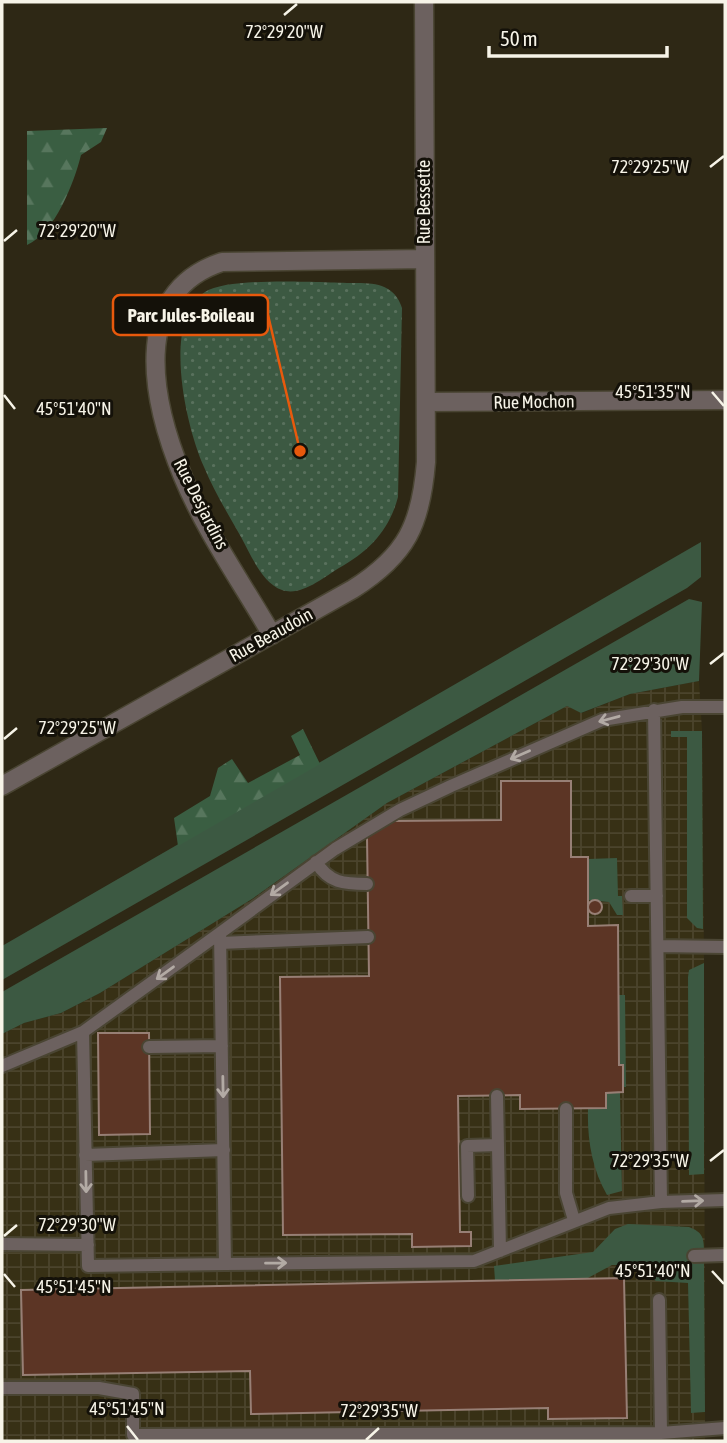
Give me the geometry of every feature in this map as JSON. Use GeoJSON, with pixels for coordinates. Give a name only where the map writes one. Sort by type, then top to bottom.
{"type":"FeatureCollection","features":[{"type":"Feature","properties":{"kind":"street","name":"Rue Bessette"},"geometry":{"type":"LineString","coordinates":[[424,2],[427,402]]}},
{"type":"Feature","properties":{"kind":"street","name":"Rue Desjardins"},"geometry":{"type":"LineString","coordinates":[[272,635],[192,495],[176,456],[163,411],[157,370],[156,341],[163,310],[182,282],[205,267],[222,262],[425,259]]}},
{"type":"Feature","properties":{"kind":"street","name":"Rue Mochon"},"geometry":{"type":"LineString","coordinates":[[427,402],[725,400]]}},
{"type":"Feature","properties":{"kind":"street","name":"Rue Beaudoin"},"geometry":{"type":"LineString","coordinates":[[2,786],[272,635],[379,571],[409,536],[422,498],[427,402]]}},
{"type":"Feature","properties":{"kind":"lane"},"geometry":{"type":"LineString","coordinates":[[2,1066],[82,1032],[220,938],[316,862],[391,816],[451,786],[601,720],[654,710],[725,707]]}},
{"type":"Feature","properties":{"kind":"lane"},"geometry":{"type":"LineString","coordinates":[[654,710],[661,1202]]}},
{"type":"Feature","properties":{"kind":"lane"},"geometry":{"type":"LineString","coordinates":[[316,862],[323,873],[337,882],[367,884]]}},
{"type":"Feature","properties":{"kind":"lane"},"geometry":{"type":"LineString","coordinates":[[631,896],[657,896]]}},
{"type":"Feature","properties":{"kind":"lane"},"geometry":{"type":"LineString","coordinates":[[220,938],[368,937]]}},
{"type":"Feature","properties":{"kind":"lane"},"geometry":{"type":"LineString","coordinates":[[220,938],[225,1264]]}},
{"type":"Feature","properties":{"kind":"lane"},"geometry":{"type":"LineString","coordinates":[[658,946],[725,947]]}},
{"type":"Feature","properties":{"kind":"lane"},"geometry":{"type":"LineString","coordinates":[[82,1032],[88,1266],[474,1261],[574,1220],[617,1207],[661,1202],[725,1200]]}},
{"type":"Feature","properties":{"kind":"lane"},"geometry":{"type":"LineString","coordinates":[[149,1047],[222,1046]]}},
{"type":"Feature","properties":{"kind":"lane"},"geometry":{"type":"LineString","coordinates":[[497,1096],[500,1251]]}},
{"type":"Feature","properties":{"kind":"lane"},"geometry":{"type":"LineString","coordinates":[[566,1109],[566,1193],[574,1220]]}},
{"type":"Feature","properties":{"kind":"lane"},"geometry":{"type":"LineString","coordinates":[[468,1196],[467,1146],[498,1145]]}},
{"type":"Feature","properties":{"kind":"lane"},"geometry":{"type":"LineString","coordinates":[[85,1155],[224,1150]]}},
{"type":"Feature","properties":{"kind":"lane"},"geometry":{"type":"LineString","coordinates":[[2,1244],[88,1245]]}},
{"type":"Feature","properties":{"kind":"lane"},"geometry":{"type":"LineString","coordinates":[[694,1256],[725,1255]]}},
{"type":"Feature","properties":{"kind":"lane"},"geometry":{"type":"LineString","coordinates":[[659,1300],[668,1435]]}},
{"type":"Feature","properties":{"kind":"lane"},"geometry":{"type":"LineString","coordinates":[[2,1388],[99,1388],[133,1394],[133,1435],[668,1435],[725,1428]]}},
{"type":"Feature","properties":{"kind":"shaded area"},"geometry":{"type":"Polygon","coordinates":[[[699,681],[702,731],[704,963],[705,1441],[2,1441],[2,1034],[24,1023],[61,1013],[100,993],[252,899],[387,803],[567,706],[582,713],[630,694],[699,681]]]}},
{"type":"Feature","properties":{"kind":"green space"},"geometry":{"type":"Polygon","coordinates":[[[107,128],[101,142],[81,155],[74,179],[55,219],[37,239],[27,245],[27,131],[107,128]]]}},
{"type":"Feature","properties":{"kind":"green space"},"geometry":{"type":"Polygon","coordinates":[[[255,282],[372,284],[390,290],[402,308],[398,497],[383,530],[360,555],[304,588],[297,591],[282,590],[269,581],[258,568],[217,494],[197,449],[190,427],[181,375],[184,326],[192,306],[205,292],[217,287],[255,282]]]}},
{"type":"Feature","properties":{"kind":"green space"},"geometry":{"type":"Polygon","coordinates":[[[701,542],[701,577],[687,588],[2,980],[2,946],[701,542]]]}},
{"type":"Feature","properties":{"kind":"green space"},"geometry":{"type":"Polygon","coordinates":[[[689,599],[702,602],[699,681],[630,694],[581,713],[567,706],[387,803],[252,899],[100,993],[61,1013],[24,1023],[2,1034],[2,992],[689,599]]]}},
{"type":"Feature","properties":{"kind":"green space"},"geometry":{"type":"Polygon","coordinates":[[[303,729],[320,764],[178,846],[174,818],[210,796],[218,768],[232,759],[248,783],[300,755],[291,736],[303,729]]]}},
{"type":"Feature","properties":{"kind":"green space"},"geometry":{"type":"Polygon","coordinates":[[[671,731],[702,731],[703,929],[697,928],[687,918],[687,737],[671,737],[671,731]]]}},
{"type":"Feature","properties":{"kind":"green space"},"geometry":{"type":"Polygon","coordinates":[[[617,858],[618,896],[622,896],[623,915],[617,915],[609,902],[588,900],[588,859],[617,858]]]}},
{"type":"Feature","properties":{"kind":"green space"},"geometry":{"type":"Polygon","coordinates":[[[704,963],[704,1174],[689,1175],[688,977],[689,970],[704,963]]]}},
{"type":"Feature","properties":{"kind":"green space"},"geometry":{"type":"Polygon","coordinates":[[[619,995],[625,995],[626,1087],[623,1087],[623,1065],[619,1065],[619,995]]]}},
{"type":"Feature","properties":{"kind":"green space"},"geometry":{"type":"Polygon","coordinates":[[[606,1093],[620,1093],[622,1191],[607,1195],[594,1164],[588,1120],[588,1109],[606,1108],[606,1093]]]}},
{"type":"Feature","properties":{"kind":"green space"},"geometry":{"type":"Polygon","coordinates":[[[628,1224],[689,1227],[697,1231],[703,1239],[704,1251],[690,1251],[690,1260],[704,1261],[705,1412],[691,1413],[688,1283],[656,1281],[631,1265],[612,1265],[586,1279],[495,1281],[494,1266],[593,1252],[615,1229],[628,1224]]]}},
{"type":"Feature","properties":{"kind":"building"},"geometry":{"type":"Polygon","coordinates":[[[501,781],[571,781],[571,857],[588,857],[588,926],[618,925],[619,1065],[623,1065],[623,1092],[606,1093],[606,1108],[520,1109],[520,1095],[458,1096],[460,1232],[471,1232],[471,1246],[412,1247],[412,1234],[283,1235],[280,977],[369,976],[367,837],[393,821],[501,820],[501,781]]]}},
{"type":"Feature","properties":{"kind":"building"},"geometry":{"type":"Polygon","coordinates":[[[595,900],[600,902],[600,912],[595,914],[590,912],[588,907],[590,902],[595,900]]]}},
{"type":"Feature","properties":{"kind":"building"},"geometry":{"type":"Polygon","coordinates":[[[98,1033],[149,1033],[150,1134],[99,1135],[98,1033]]]}},
{"type":"Feature","properties":{"kind":"building"},"geometry":{"type":"Polygon","coordinates":[[[624,1278],[627,1418],[548,1419],[548,1408],[251,1414],[250,1371],[23,1375],[21,1290],[624,1278]]]}},
{"type":"Feature","properties":{"kind":"place","name":"Parc Jules-Boileau"},"geometry":{"type":"Point","coordinates":[300,451]}}]}
